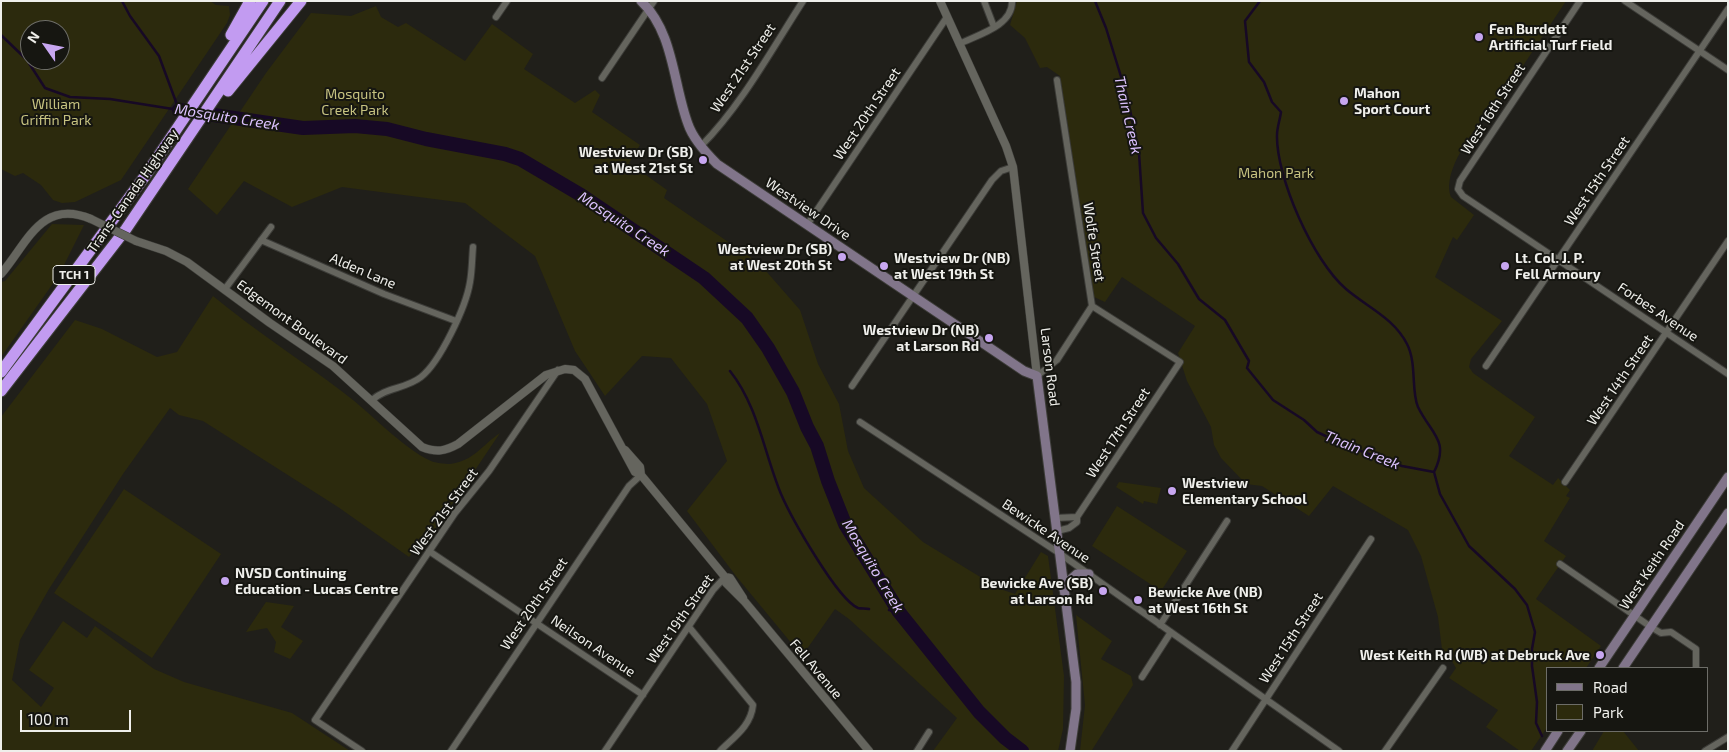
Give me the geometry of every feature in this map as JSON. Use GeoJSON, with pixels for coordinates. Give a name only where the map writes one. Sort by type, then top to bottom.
{"type":"FeatureCollection","features":[{"type":"Feature","properties":{"kind":"highway"},"geometry":{"type":"LineString","coordinates":[[236,33],[250,1]]}},
{"type":"Feature","properties":{"kind":"highway"},"geometry":{"type":"LineString","coordinates":[[236,33],[263,1]]}},
{"type":"Feature","properties":{"kind":"highway","name":"Trans-Canada Highway"},"geometry":{"type":"LineString","coordinates":[[1,391],[93,273],[162,177],[280,1]]}},
{"type":"Feature","properties":{"kind":"highway"},"geometry":{"type":"LineString","coordinates":[[162,177],[268,39],[301,1]]}},
{"type":"Feature","properties":{"kind":"highway","name":"Trans-Canada Highway"},"geometry":{"type":"LineString","coordinates":[[1,372],[145,176],[192,106],[236,33]]}},
{"type":"Feature","properties":{"kind":"main road","name":"Westview Drive"},"geometry":{"type":"LineString","coordinates":[[642,1],[652,5],[662,31],[688,125],[701,146],[727,172],[1024,371],[1037,376]]}},
{"type":"Feature","properties":{"kind":"main road","name":"Larson Road"},"geometry":{"type":"LineString","coordinates":[[1037,376],[1076,682],[1076,709],[1070,751]]}},
{"type":"Feature","properties":{"kind":"main road","name":"West Keith Road"},"geometry":{"type":"LineString","coordinates":[[1601,667],[1728,477]]}},
{"type":"Feature","properties":{"kind":"main road"},"geometry":{"type":"LineString","coordinates":[[1624,667],[1728,513]]}},
{"type":"Feature","properties":{"kind":"main road"},"geometry":{"type":"LineString","coordinates":[[1064,590],[1068,581],[1076,574],[1089,574]]}},
{"type":"Feature","properties":{"kind":"main road"},"geometry":{"type":"LineString","coordinates":[[1545,751],[1557,732]]}},
{"type":"Feature","properties":{"kind":"main road"},"geometry":{"type":"LineString","coordinates":[[1568,751],[1580,732]]}},
{"type":"Feature","properties":{"kind":"street"},"geometry":{"type":"LineString","coordinates":[[496,17],[507,1]]}},
{"type":"Feature","properties":{"kind":"street","name":"West 21st Street"},"geometry":{"type":"LineString","coordinates":[[701,146],[713,134],[803,1]]}},
{"type":"Feature","properties":{"kind":"street","name":"Larson Road"},"geometry":{"type":"LineString","coordinates":[[940,1],[1006,146],[1013,167],[1037,376]]}},
{"type":"Feature","properties":{"kind":"street"},"geometry":{"type":"LineString","coordinates":[[984,1],[994,27]]}},
{"type":"Feature","properties":{"kind":"street"},"geometry":{"type":"LineString","coordinates":[[959,44],[1004,22],[1009,14],[1012,1]]}},
{"type":"Feature","properties":{"kind":"street","name":"West 16th Street"},"geometry":{"type":"LineString","coordinates":[[1460,181],[1580,1]]}},
{"type":"Feature","properties":{"kind":"street"},"geometry":{"type":"LineString","coordinates":[[1625,1],[1728,70]]}},
{"type":"Feature","properties":{"kind":"street"},"geometry":{"type":"LineString","coordinates":[[602,78],[652,5]]}},
{"type":"Feature","properties":{"kind":"street","name":"West 15th Street"},"geometry":{"type":"LineString","coordinates":[[1486,366],[1728,9]]}},
{"type":"Feature","properties":{"kind":"street","name":"West 20th Street"},"geometry":{"type":"LineString","coordinates":[[807,225],[947,17]]}},
{"type":"Feature","properties":{"kind":"street","name":"Wolfe Street"},"geometry":{"type":"LineString","coordinates":[[1056,80],[1092,306]]}},
{"type":"Feature","properties":{"kind":"street"},"geometry":{"type":"LineString","coordinates":[[852,386],[992,180],[1001,172],[1013,167]]}},
{"type":"Feature","properties":{"kind":"street","name":"Forbes Avenue"},"geometry":{"type":"LineString","coordinates":[[1460,181],[1458,190],[1463,196],[1728,374]]}},
{"type":"Feature","properties":{"kind":"street","name":"Edgemont Boulevard"},"geometry":{"type":"LineString","coordinates":[[1,274],[30,234],[42,222],[63,214],[77,214],[91,219],[136,241],[177,256],[225,289],[270,324],[333,366],[422,447],[432,451],[441,451],[458,444],[546,375],[559,369]]}},
{"type":"Feature","properties":{"kind":"street"},"geometry":{"type":"LineString","coordinates":[[225,289],[271,227]]}},
{"type":"Feature","properties":{"kind":"street","name":"Alden Lane"},"geometry":{"type":"LineString","coordinates":[[261,240],[384,294],[456,321]]}},
{"type":"Feature","properties":{"kind":"street","name":"West 14th Street"},"geometry":{"type":"LineString","coordinates":[[1565,482],[1728,241]]}},
{"type":"Feature","properties":{"kind":"street"},"geometry":{"type":"LineString","coordinates":[[372,400],[384,391],[408,384],[420,378],[442,352],[470,284],[473,247]]}},
{"type":"Feature","properties":{"kind":"street"},"geometry":{"type":"LineString","coordinates":[[1037,376],[1057,360],[1092,306]]}},
{"type":"Feature","properties":{"kind":"street","name":"West 17th Street"},"geometry":{"type":"LineString","coordinates":[[1057,531],[1069,528],[1077,522],[1077,517],[1180,362],[1092,306]]}},
{"type":"Feature","properties":{"kind":"street","name":"West 21st Street"},"geometry":{"type":"LineString","coordinates":[[362,751],[315,720],[455,513],[489,471],[559,369]]}},
{"type":"Feature","properties":{"kind":"street","name":"Fell Avenue"},"geometry":{"type":"LineString","coordinates":[[559,369],[574,370],[585,379],[625,450],[628,462],[635,472],[641,475],[725,577],[726,583],[745,602],[869,751]]}},
{"type":"Feature","properties":{"kind":"street","name":"Bewicke Avenue"},"geometry":{"type":"LineString","coordinates":[[860,422],[1059,553],[1339,751]]}},
{"type":"Feature","properties":{"kind":"street","name":"West 20th Street"},"geometry":{"type":"LineString","coordinates":[[451,751],[629,486],[641,475]]}},
{"type":"Feature","properties":{"kind":"street"},"geometry":{"type":"LineString","coordinates":[[1055,518],[1077,517]]}},
{"type":"Feature","properties":{"kind":"street"},"geometry":{"type":"LineString","coordinates":[[1160,625],[1227,521]]}},
{"type":"Feature","properties":{"kind":"street","name":"West 15th Street"},"geometry":{"type":"LineString","coordinates":[[1232,751],[1371,539]]}},
{"type":"Feature","properties":{"kind":"street","name":"Neilson Avenue"},"geometry":{"type":"LineString","coordinates":[[429,551],[642,695]]}},
{"type":"Feature","properties":{"kind":"street"},"geometry":{"type":"LineString","coordinates":[[1560,564],[1651,627],[1661,632],[1671,632],[1696,649],[1696,667]]}},
{"type":"Feature","properties":{"kind":"street","name":"West 19th Street"},"geometry":{"type":"LineString","coordinates":[[605,751],[712,590],[725,577]]}},
{"type":"Feature","properties":{"kind":"street"},"geometry":{"type":"LineString","coordinates":[[689,627],[753,705],[752,716],[746,726],[720,751]]}},
{"type":"Feature","properties":{"kind":"street"},"geometry":{"type":"LineString","coordinates":[[1142,677],[1171,632]]}},
{"type":"Feature","properties":{"kind":"street"},"geometry":{"type":"LineString","coordinates":[[1385,751],[1443,668]]}},
{"type":"Feature","properties":{"kind":"street"},"geometry":{"type":"LineString","coordinates":[[917,751],[929,732]]}},
{"type":"Feature","properties":{"kind":"street"},"geometry":{"type":"LineString","coordinates":[[1705,751],[1728,737]]}},
{"type":"Feature","properties":{"kind":"green space","name":"William Griffin Park"},"geometry":{"type":"Polygon","coordinates":[[[1,1],[210,1],[216,5],[229,6],[230,15],[227,23],[121,180],[75,202],[62,203],[53,200],[41,185],[23,173],[15,176],[1,169],[1,1]]]}},
{"type":"Feature","properties":{"kind":"green space","name":"Mahon Park"},"geometry":{"type":"Polygon","coordinates":[[[1017,1],[1566,1],[1499,102],[1493,104],[1470,136],[1456,161],[1449,186],[1451,197],[1474,215],[1457,240],[1453,237],[1435,277],[1502,321],[1471,359],[1469,367],[1473,373],[1535,417],[1509,456],[1553,485],[1558,478],[1570,490],[1566,496],[1570,498],[1544,541],[1566,556],[1536,599],[1601,646],[1587,667],[1546,667],[1546,729],[1531,751],[1520,751],[1486,727],[1498,710],[1449,678],[1456,668],[1450,658],[1443,657],[1438,617],[1421,556],[1408,530],[1333,486],[1309,516],[1262,486],[1246,484],[1221,458],[1214,445],[1211,427],[1187,381],[1178,353],[1195,326],[1122,277],[1105,302],[1094,297],[1060,76],[1047,67],[1040,68],[1025,38],[1010,25],[1017,1]]]}},
{"type":"Feature","properties":{"kind":"green space","name":"Mosquito Creek Park"},"geometry":{"type":"Polygon","coordinates":[[[376,6],[381,17],[398,27],[406,23],[465,61],[492,24],[533,54],[524,69],[575,103],[595,90],[600,95],[592,112],[640,145],[629,163],[667,190],[664,198],[759,263],[800,310],[818,364],[839,404],[848,451],[864,488],[923,542],[1000,589],[1015,594],[1041,552],[1048,556],[1064,676],[1063,729],[1058,751],[933,751],[957,718],[849,619],[835,609],[802,656],[736,576],[687,511],[727,461],[707,404],[671,358],[642,356],[605,396],[575,351],[535,256],[465,203],[342,187],[292,207],[244,181],[217,215],[188,189],[266,73],[311,13],[351,16],[376,6]]]}},
{"type":"Feature","properties":{"kind":"green space"},"geometry":{"type":"Polygon","coordinates":[[[52,224],[84,225],[59,275],[1,357],[1,282],[5,281],[52,224]]]}},
{"type":"Feature","properties":{"kind":"green space"},"geometry":{"type":"Polygon","coordinates":[[[213,296],[344,393],[397,439],[431,461],[450,464],[465,460],[500,433],[428,540],[423,537],[409,557],[338,507],[203,421],[179,415],[170,408],[123,474],[49,589],[20,640],[12,680],[41,707],[54,688],[29,670],[63,621],[87,638],[95,626],[154,669],[184,682],[292,713],[350,751],[1,751],[1,417],[75,320],[102,329],[157,357],[177,352],[213,296]]]}},
{"type":"Feature","properties":{"kind":"green space"},"geometry":{"type":"Polygon","coordinates":[[[1119,482],[1161,488],[1157,504],[1144,501],[1143,504],[1116,487],[1119,482]]]}},
{"type":"Feature","properties":{"kind":"green space"},"geometry":{"type":"Polygon","coordinates":[[[124,489],[221,554],[152,658],[54,593],[124,489]]]}},
{"type":"Feature","properties":{"kind":"green space"},"geometry":{"type":"Polygon","coordinates":[[[1117,506],[1187,551],[1161,591],[1092,546],[1117,506]]]}},
{"type":"Feature","properties":{"kind":"green space"},"geometry":{"type":"Polygon","coordinates":[[[266,602],[294,606],[281,627],[303,641],[290,659],[274,652],[276,642],[267,628],[246,632],[266,602]]]}},
{"type":"Feature","properties":{"kind":"green space"},"geometry":{"type":"Polygon","coordinates":[[[1076,615],[1112,641],[1101,659],[1131,676],[1133,685],[1092,750],[1080,751],[1085,705],[1076,615]]]}},
{"type":"Feature","properties":{"kind":"green space"},"geometry":{"type":"Polygon","coordinates":[[[1603,732],[1624,732],[1639,751],[1592,751],[1603,732]]]}},
{"type":"Feature","properties":{"kind":"waterway"},"geometry":{"type":"LineString","coordinates":[[122,1],[130,16],[159,56],[179,110]]}},
{"type":"Feature","properties":{"kind":"waterway","name":"Thain Creek"},"geometry":{"type":"LineString","coordinates":[[1095,1],[1106,28],[1127,96],[1139,153],[1143,213],[1156,238],[1178,264],[1199,299],[1225,320],[1249,361],[1247,368],[1273,400],[1304,420],[1317,432],[1347,446],[1402,466],[1434,472]]}},
{"type":"Feature","properties":{"kind":"waterway"},"geometry":{"type":"LineString","coordinates":[[1260,1],[1245,21],[1249,62],[1264,82],[1272,102],[1281,112],[1277,132],[1278,153],[1290,195],[1309,239],[1334,276],[1346,289],[1388,320],[1402,335],[1407,344],[1412,360],[1416,401],[1439,444],[1440,452],[1434,472]]}},
{"type":"Feature","properties":{"kind":"waterway","name":"Mosquito Creek"},"geometry":{"type":"LineString","coordinates":[[1,35],[27,60],[45,88],[70,97],[110,99],[179,110]]}},
{"type":"Feature","properties":{"kind":"waterway","name":"Mosquito Creek"},"geometry":{"type":"LineString","coordinates":[[179,110],[303,128],[355,126],[387,129],[426,139],[505,154],[520,159],[581,195],[704,278],[747,318],[768,348],[793,392],[817,446],[845,524],[899,612],[979,712],[1005,738],[1022,751]]}},
{"type":"Feature","properties":{"kind":"waterway"},"geometry":{"type":"LineString","coordinates":[[730,371],[740,385],[754,414],[781,494],[804,538],[827,574],[849,601],[858,608],[869,609]]}},
{"type":"Feature","properties":{"kind":"waterway","name":"Thain Creek"},"geometry":{"type":"LineString","coordinates":[[1434,472],[1440,494],[1469,546],[1515,589],[1527,605],[1535,632],[1532,666],[1537,702],[1536,723],[1542,736]]}},
{"type":"Feature","properties":{"kind":"waterway","name":"Mosquito Creek"},"geometry":{"type":"LineString","coordinates":[[889,610],[899,612]]}},
{"type":"Feature","properties":{"kind":"place","name":"Fen Burdett Artificial Turf Field"},"geometry":{"type":"Point","coordinates":[1479,37]}},
{"type":"Feature","properties":{"kind":"place","name":"Mahon Sport Court"},"geometry":{"type":"Point","coordinates":[1344,101]}},
{"type":"Feature","properties":{"kind":"place","name":"Westview Dr (SB) at West 21st St"},"geometry":{"type":"Point","coordinates":[703,160]}},
{"type":"Feature","properties":{"kind":"place","name":"Westview Dr (SB) at West 20th St"},"geometry":{"type":"Point","coordinates":[842,257]}},
{"type":"Feature","properties":{"kind":"place","name":"Westview Dr (NB) at West 19th St"},"geometry":{"type":"Point","coordinates":[884,266]}},
{"type":"Feature","properties":{"kind":"place","name":"Lt. Col. J. P. Fell Armoury"},"geometry":{"type":"Point","coordinates":[1505,266]}},
{"type":"Feature","properties":{"kind":"place","name":"Westview Dr (NB) at Larson Rd"},"geometry":{"type":"Point","coordinates":[989,338]}},
{"type":"Feature","properties":{"kind":"place","name":"Westview Elementary School"},"geometry":{"type":"Point","coordinates":[1172,491]}},
{"type":"Feature","properties":{"kind":"place","name":"NVSD Continuing Education - Lucas Centre"},"geometry":{"type":"Point","coordinates":[225,581]}},
{"type":"Feature","properties":{"kind":"place","name":"Bewicke Ave (SB) at Larson Rd"},"geometry":{"type":"Point","coordinates":[1103,591]}},
{"type":"Feature","properties":{"kind":"place","name":"Bewicke Ave (NB) at West 16th St"},"geometry":{"type":"Point","coordinates":[1138,600]}},
{"type":"Feature","properties":{"kind":"place","name":"West Keith Rd (WB) at Debruck Ave"},"geometry":{"type":"Point","coordinates":[1600,655]}}]}
